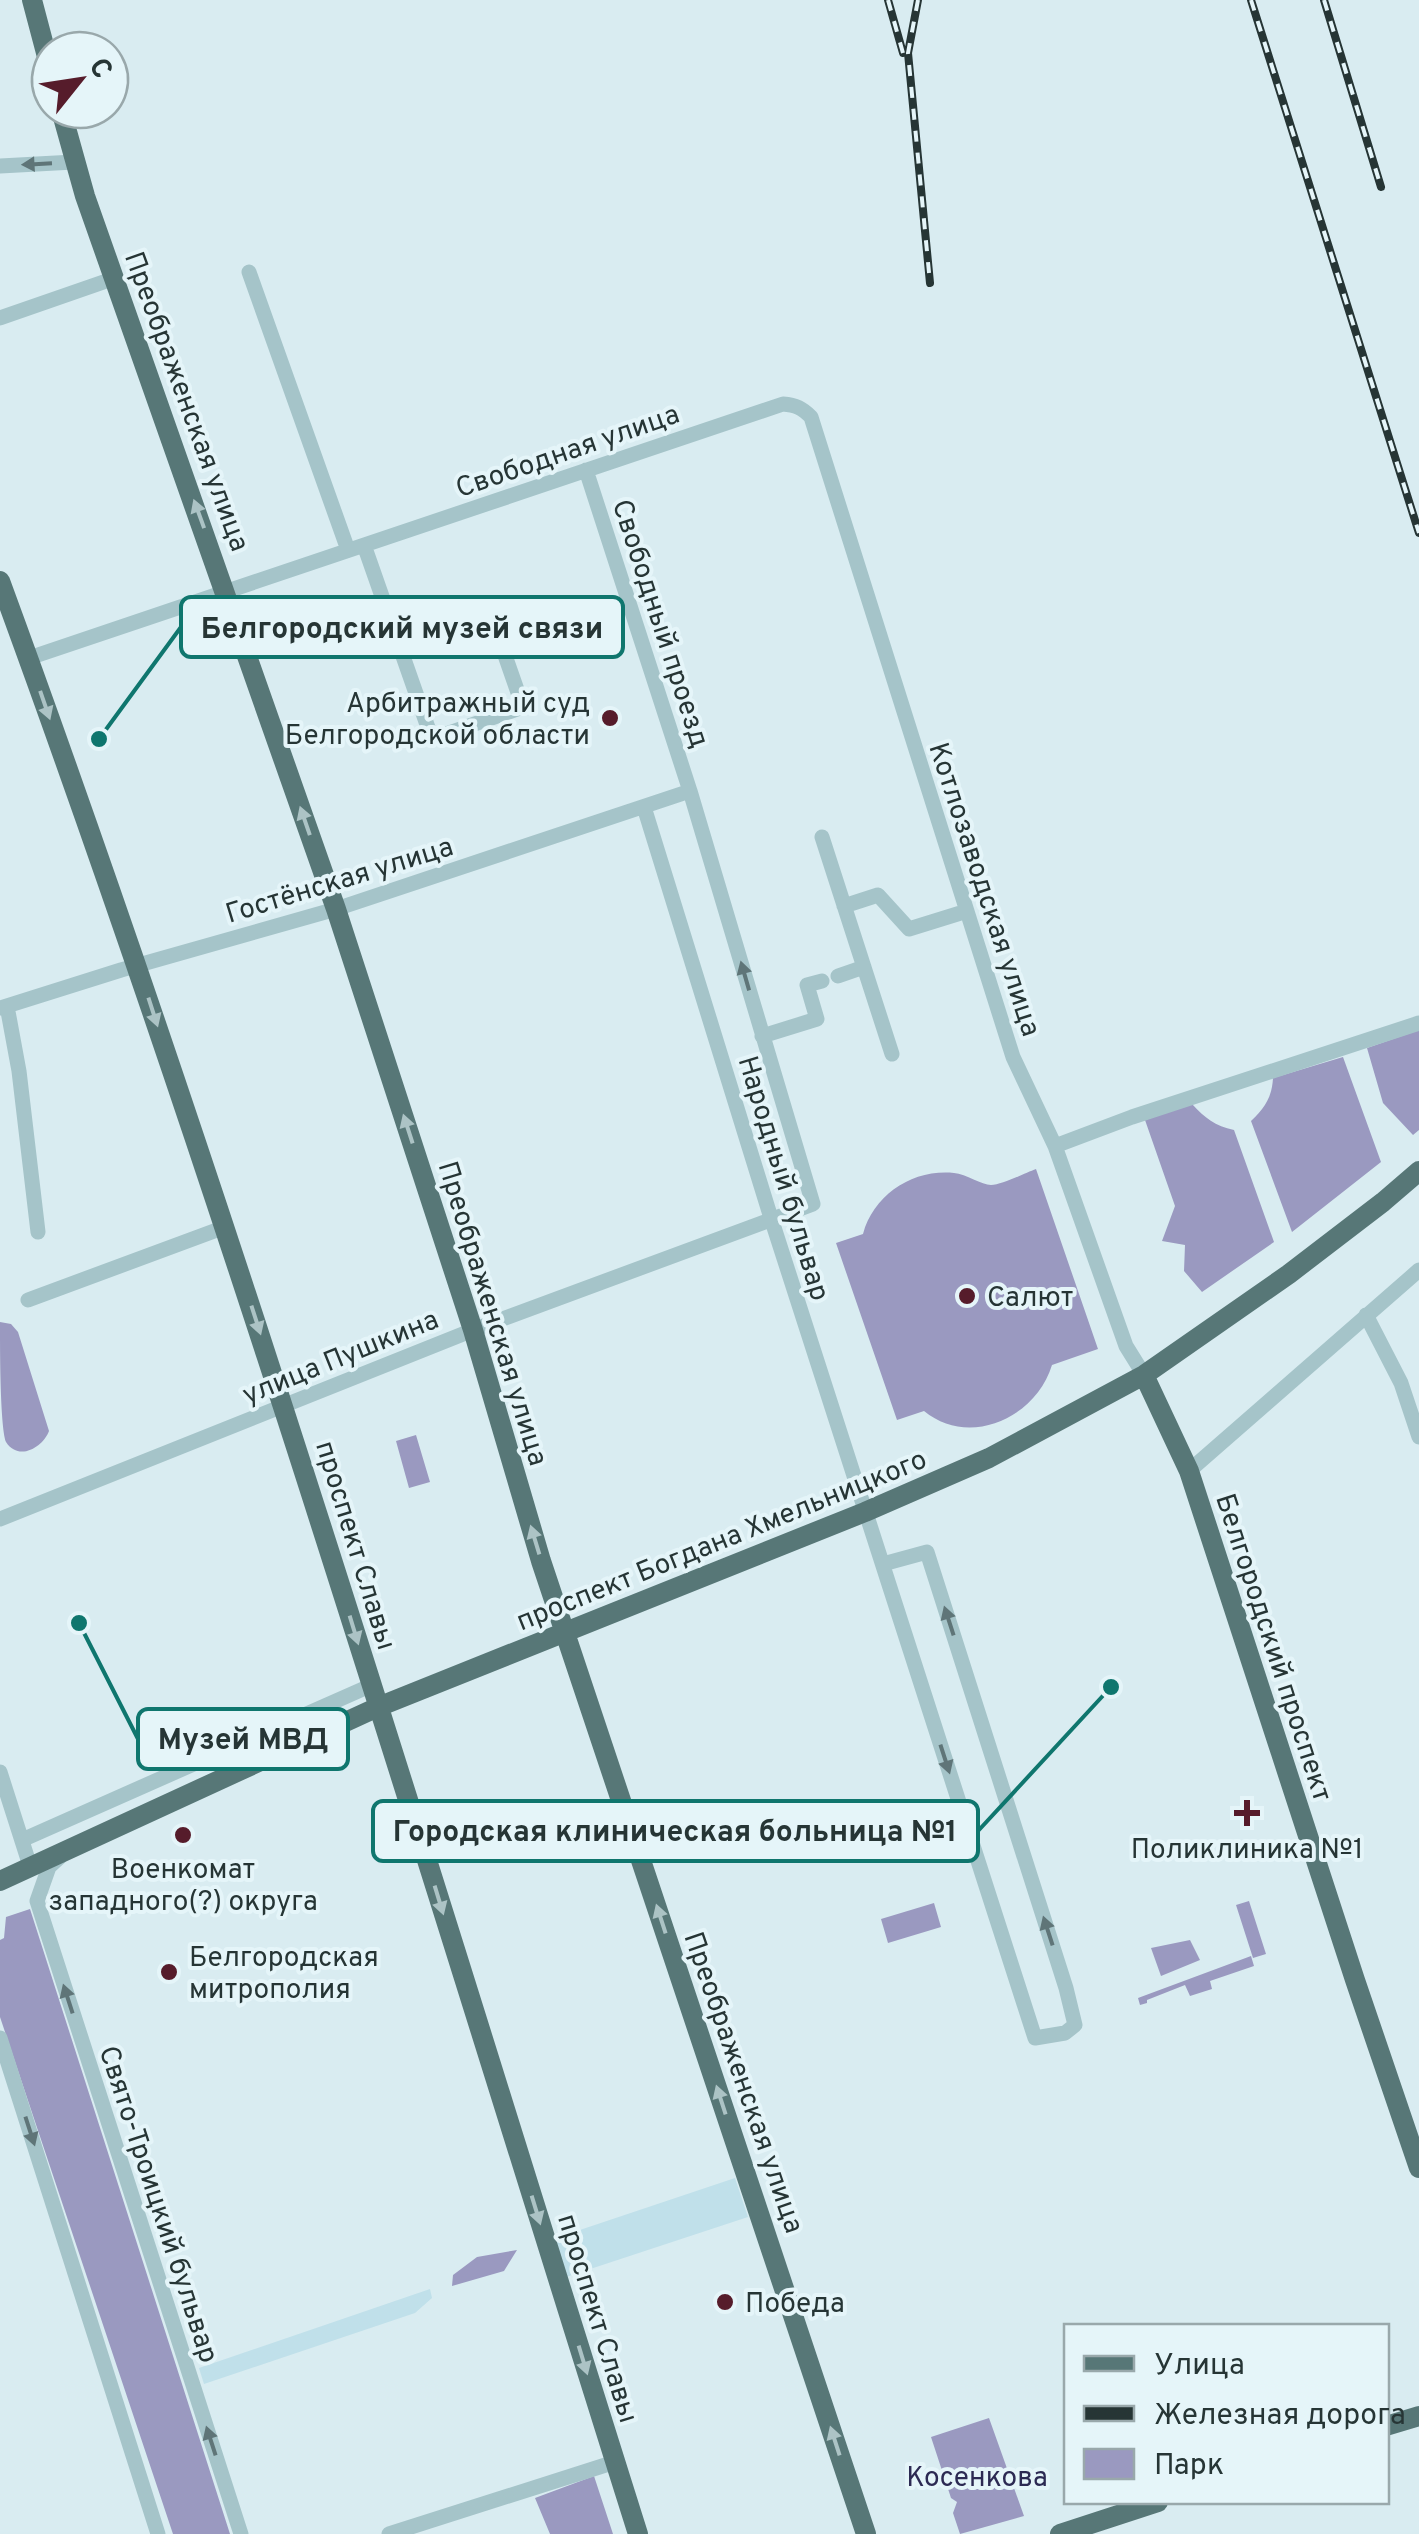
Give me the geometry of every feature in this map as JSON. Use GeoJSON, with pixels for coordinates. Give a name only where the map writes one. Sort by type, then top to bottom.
{"type":"FeatureCollection","features":[{"type":"Feature","properties":{"kind":"main road"},"geometry":{"type":"LineString","coordinates":[[32,0],[40,30]]}},
{"type":"Feature","properties":{"kind":"main road","name":"Преображенская улица"},"geometry":{"type":"LineString","coordinates":[[66,130],[336,910],[473,1330],[536,1544],[866,2534]]}},
{"type":"Feature","properties":{"kind":"main road","name":"проспект Славы"},"geometry":{"type":"LineString","coordinates":[[0,581],[137,966],[284,1406],[638,2534]]}},
{"type":"Feature","properties":{"kind":"main road","name":"проспект Богдана Хмельницкого"},"geometry":{"type":"LineString","coordinates":[[0,1881],[378,1707],[866,1512],[989,1458],[1147,1373],[1289,1274],[1419,1171]]}},
{"type":"Feature","properties":{"kind":"main road","name":"Белгородский проспект"},"geometry":{"type":"LineString","coordinates":[[1147,1373],[1189,1470],[1419,2168]]}},
{"type":"Feature","properties":{"kind":"main road"},"geometry":{"type":"LineString","coordinates":[[1389,2425],[1419,2416]]}},
{"type":"Feature","properties":{"kind":"main road"},"geometry":{"type":"LineString","coordinates":[[1060,2534],[1152,2504]]}},
{"type":"Feature","properties":{"kind":"street"},"geometry":{"type":"LineString","coordinates":[[0,166],[74,162]]}},
{"type":"Feature","properties":{"kind":"street"},"geometry":{"type":"LineString","coordinates":[[249,272],[348,550]]}},
{"type":"Feature","properties":{"kind":"street"},"geometry":{"type":"LineString","coordinates":[[0,318],[115,278]]}},
{"type":"Feature","properties":{"kind":"street","name":"Свободная улица"},"geometry":{"type":"LineString","coordinates":[[29,658],[783,404],[803,409]]}},
{"type":"Feature","properties":{"kind":"street","name":"Котлозаводская улица"},"geometry":{"type":"LineString","coordinates":[[803,409],[811,417],[1013,1058],[1056,1146],[1126,1346],[1147,1373]]}},
{"type":"Feature","properties":{"kind":"street","name":"Свободный проезд"},"geometry":{"type":"LineString","coordinates":[[586,470],[690,791]]}},
{"type":"Feature","properties":{"kind":"street"},"geometry":{"type":"LineString","coordinates":[[364,545],[432,738],[523,707],[492,618],[401,650]]}},
{"type":"Feature","properties":{"kind":"street","name":"Гостёнская улица"},"geometry":{"type":"LineString","coordinates":[[4,1007],[336,910],[690,791]]}},
{"type":"Feature","properties":{"kind":"street","name":"Народный бульвар"},"geometry":{"type":"LineString","coordinates":[[690,791],[813,1204]]}},
{"type":"Feature","properties":{"kind":"street","name":"Народный бульвар"},"geometry":{"type":"LineString","coordinates":[[644,806],[771,1218],[904,1633],[1036,2038],[1065,2032],[1075,2024],[1066,1988],[928,1552],[882,1564]]}},
{"type":"Feature","properties":{"kind":"street"},"geometry":{"type":"LineString","coordinates":[[822,836],[892,1054]]}},
{"type":"Feature","properties":{"kind":"street"},"geometry":{"type":"LineString","coordinates":[[844,906],[878,895],[909,929],[966,911]]}},
{"type":"Feature","properties":{"kind":"street"},"geometry":{"type":"LineString","coordinates":[[838,976],[864,967]]}},
{"type":"Feature","properties":{"kind":"street"},"geometry":{"type":"LineString","coordinates":[[762,1036],[817,1018],[807,985],[822,981]]}},
{"type":"Feature","properties":{"kind":"street"},"geometry":{"type":"LineString","coordinates":[[4,1007],[19,1071],[38,1232]]}},
{"type":"Feature","properties":{"kind":"street"},"geometry":{"type":"LineString","coordinates":[[1056,1146],[1419,1022]]}},
{"type":"Feature","properties":{"kind":"street","name":"улица Пушкина"},"geometry":{"type":"LineString","coordinates":[[0,1519],[473,1330],[813,1204]]}},
{"type":"Feature","properties":{"kind":"street"},"geometry":{"type":"LineString","coordinates":[[28,1300],[224,1227]]}},
{"type":"Feature","properties":{"kind":"street"},"geometry":{"type":"LineString","coordinates":[[1189,1470],[1419,1270]]}},
{"type":"Feature","properties":{"kind":"street"},"geometry":{"type":"LineString","coordinates":[[1366,1314],[1401,1383],[1419,1437]]}},
{"type":"Feature","properties":{"kind":"street"},"geometry":{"type":"LineString","coordinates":[[22,1840],[372,1686]]}},
{"type":"Feature","properties":{"kind":"street"},"geometry":{"type":"LineString","coordinates":[[0,1772],[30,1866]]}},
{"type":"Feature","properties":{"kind":"street","name":"Свято-Троицкий бульвар"},"geometry":{"type":"LineString","coordinates":[[69,1848],[48,1867],[37,1901],[240,2534]]}},
{"type":"Feature","properties":{"kind":"street"},"geometry":{"type":"LineString","coordinates":[[0,2038],[158,2534]]}},
{"type":"Feature","properties":{"kind":"street"},"geometry":{"type":"LineString","coordinates":[[390,2534],[615,2462]]}},
{"type":"Feature","properties":{"kind":"green space"},"geometry":{"type":"Polygon","coordinates":[[[1419,1030],[1419,1130],[1413,1135],[1383,1103],[1367,1048],[1419,1030]]]}},
{"type":"Feature","properties":{"kind":"green space"},"geometry":{"type":"Polygon","coordinates":[[[1343,1057],[1381,1162],[1292,1232],[1251,1121],[1267,1102],[1273,1078],[1343,1057]]]}},
{"type":"Feature","properties":{"kind":"green space"},"geometry":{"type":"Polygon","coordinates":[[[1192,1104],[1211,1121],[1234,1130],[1274,1242],[1202,1292],[1184,1271],[1185,1245],[1162,1241],[1175,1206],[1145,1120],[1192,1104]]]}},
{"type":"Feature","properties":{"kind":"green space","name":"Салют"},"geometry":{"type":"Polygon","coordinates":[[[1036,1169],[1098,1349],[1052,1365],[1032,1400],[999,1422],[961,1427],[924,1411],[897,1420],[836,1243],[863,1234],[876,1207],[910,1180],[954,1173],[991,1185],[1036,1169]]]}},
{"type":"Feature","properties":{"kind":"green space"},"geometry":{"type":"Polygon","coordinates":[[[0,1322],[11,1324],[18,1332],[49,1431],[36,1447],[24,1452],[11,1448],[4,1433],[0,1322]]]}},
{"type":"Feature","properties":{"kind":"green space"},"geometry":{"type":"Polygon","coordinates":[[[416,1435],[430,1482],[409,1488],[396,1441],[416,1435]]]}},
{"type":"Feature","properties":{"kind":"green space"},"geometry":{"type":"Polygon","coordinates":[[[1249,1901],[1266,1954],[1253,1958],[1236,1905],[1249,1901]]]}},
{"type":"Feature","properties":{"kind":"green space"},"geometry":{"type":"Polygon","coordinates":[[[934,1903],[941,1927],[888,1943],[881,1919],[934,1903]]]}},
{"type":"Feature","properties":{"kind":"green space"},"geometry":{"type":"Polygon","coordinates":[[[30,1909],[230,2534],[173,2534],[0,2017],[0,1940],[4,1938],[6,1917],[30,1909]]]}},
{"type":"Feature","properties":{"kind":"green space"},"geometry":{"type":"Polygon","coordinates":[[[1190,1940],[1200,1960],[1161,1976],[1151,1948],[1190,1940]]]}},
{"type":"Feature","properties":{"kind":"green space"},"geometry":{"type":"Polygon","coordinates":[[[1251,1956],[1254,1966],[1210,1981],[1212,1989],[1190,1996],[1185,1985],[1140,2005],[1138,1998],[1251,1956]]]}},
{"type":"Feature","properties":{"kind":"green space"},"geometry":{"type":"Polygon","coordinates":[[[517,2250],[504,2271],[452,2286],[453,2275],[477,2257],[517,2250]]]}},
{"type":"Feature","properties":{"kind":"green space","name":"Косенкова"},"geometry":{"type":"Polygon","coordinates":[[[989,2418],[1024,2516],[960,2534],[953,2513],[957,2502],[951,2498],[931,2437],[989,2418]]]}},
{"type":"Feature","properties":{"kind":"green space"},"geometry":{"type":"Polygon","coordinates":[[[594,2476],[613,2534],[550,2534],[535,2498],[594,2476]]]}},
{"type":"Feature","properties":{"kind":"shaded area"},"geometry":{"type":"Polygon","coordinates":[[[735,2178],[748,2217],[566,2277],[553,2239],[735,2178]]]}},
{"type":"Feature","properties":{"kind":"shaded area"},"geometry":{"type":"Polygon","coordinates":[[[430,2289],[432,2298],[415,2313],[204,2384],[199,2368],[430,2289]]]}},
{"type":"Feature","properties":{"kind":"railway"},"geometry":{"type":"LineString","coordinates":[[888,0],[903,53]]}},
{"type":"Feature","properties":{"kind":"railway"},"geometry":{"type":"LineString","coordinates":[[918,0],[908,53],[930,283]]}},
{"type":"Feature","properties":{"kind":"railway"},"geometry":{"type":"LineString","coordinates":[[1251,0],[1419,533]]}},
{"type":"Feature","properties":{"kind":"railway"},"geometry":{"type":"LineString","coordinates":[[1324,0],[1381,187]]}},
{"type":"Feature","properties":{"kind":"place","name":"Арбитражный суд Белгородской области"},"geometry":{"type":"Point","coordinates":[610,718]}},
{"type":"Feature","properties":{"kind":"place","name":"Белгородский музей связи"},"geometry":{"type":"Point","coordinates":[99,739]}},
{"type":"Feature","properties":{"kind":"place","name":"Салют"},"geometry":{"type":"Point","coordinates":[967,1296]}},
{"type":"Feature","properties":{"kind":"place","name":"Музей МВД"},"geometry":{"type":"Point","coordinates":[79,1623]}},
{"type":"Feature","properties":{"kind":"place","name":"Городская клиническая больница №1"},"geometry":{"type":"Point","coordinates":[1111,1687]}},
{"type":"Feature","properties":{"kind":"place","name":"Поликлиника №1"},"geometry":{"type":"Point","coordinates":[1247,1813]}},
{"type":"Feature","properties":{"kind":"place","name":"Военкомат западного(?) округа"},"geometry":{"type":"Point","coordinates":[183,1835]}},
{"type":"Feature","properties":{"kind":"place","name":"Белгородская митрополия"},"geometry":{"type":"Point","coordinates":[169,1972]}},
{"type":"Feature","properties":{"kind":"place","name":"Победа"},"geometry":{"type":"Point","coordinates":[725,2302]}}]}
